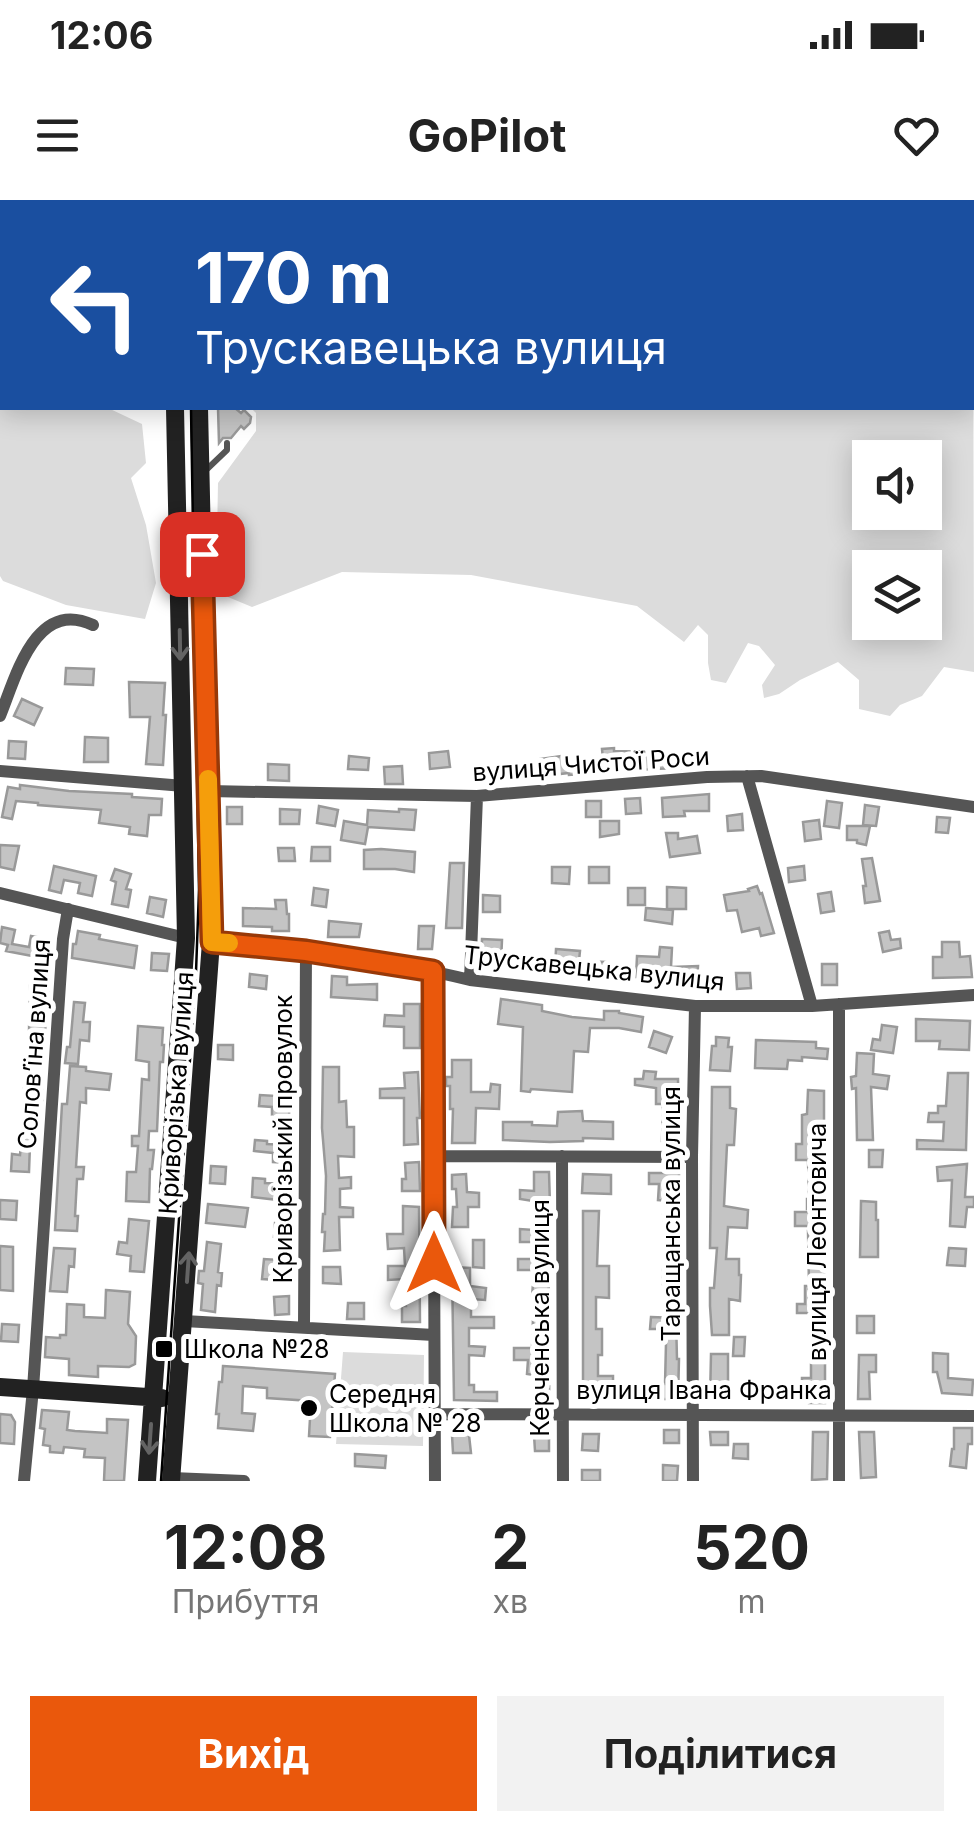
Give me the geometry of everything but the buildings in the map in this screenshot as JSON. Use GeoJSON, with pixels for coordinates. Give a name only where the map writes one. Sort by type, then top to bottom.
{"type":"FeatureCollection","features":[{"type":"Feature","properties":{"kind":"main road","name":"Криворізька вулиця"},"geometry":{"type":"LineString","coordinates":[[148,1481],[186,938],[176,410]]}},
{"type":"Feature","properties":{"kind":"main road","name":"Криворізька вулиця"},"geometry":{"type":"LineString","coordinates":[[172,1480],[212,942],[199,410]]}},
{"type":"Feature","properties":{"kind":"main road"},"geometry":{"type":"LineString","coordinates":[[0,1387],[178,1399]]}},
{"type":"Feature","properties":{"kind":"street"},"geometry":{"type":"LineString","coordinates":[[0,716],[26,653],[41,631],[59,620],[80,619],[93,625]]}},
{"type":"Feature","properties":{"kind":"street"},"geometry":{"type":"LineString","coordinates":[[0,771],[184,786]]}},
{"type":"Feature","properties":{"kind":"street"},"geometry":{"type":"LineString","coordinates":[[747,776],[812,1006]]}},
{"type":"Feature","properties":{"kind":"street","name":"вулиця Чистої Роси"},"geometry":{"type":"LineString","coordinates":[[209,791],[477,796],[761,776],[974,807]]}},
{"type":"Feature","properties":{"kind":"street"},"geometry":{"type":"LineString","coordinates":[[470,980],[477,796]]}},
{"type":"Feature","properties":{"kind":"street"},"geometry":{"type":"LineString","coordinates":[[0,893],[186,938]]}},
{"type":"Feature","properties":{"kind":"street","name":"Соловʼїна вулиця"},"geometry":{"type":"LineString","coordinates":[[24,1481],[68,909]]}},
{"type":"Feature","properties":{"kind":"street","name":"Трускавецька вулиця"},"geometry":{"type":"LineString","coordinates":[[212,942],[306,951],[470,980],[695,1006],[812,1006],[974,996]]}},
{"type":"Feature","properties":{"kind":"street","name":"Криворізький провулок"},"geometry":{"type":"LineString","coordinates":[[304,1326],[306,951]]}},
{"type":"Feature","properties":{"kind":"street"},"geometry":{"type":"LineString","coordinates":[[433,971],[434,1481]]}},
{"type":"Feature","properties":{"kind":"street","name":"вулиця Леонтовича"},"geometry":{"type":"LineString","coordinates":[[840,1004],[840,1481]]}},
{"type":"Feature","properties":{"kind":"street","name":"Таращанська вулиця"},"geometry":{"type":"LineString","coordinates":[[693,1481],[695,1006]]}},
{"type":"Feature","properties":{"kind":"street"},"geometry":{"type":"LineString","coordinates":[[434,1156],[692,1157]]}},
{"type":"Feature","properties":{"kind":"street","name":"Керченська вулиця"},"geometry":{"type":"LineString","coordinates":[[562,1156],[562,1481]]}},
{"type":"Feature","properties":{"kind":"street"},"geometry":{"type":"LineString","coordinates":[[184,1321],[434,1335]]}},
{"type":"Feature","properties":{"kind":"street","name":"вулиця Івана Франка"},"geometry":{"type":"LineString","coordinates":[[434,1414],[974,1416]]}},
{"type":"Feature","properties":{"kind":"street"},"geometry":{"type":"LineString","coordinates":[[172,1480],[244,1481]]}},
{"type":"Feature","properties":{"kind":"lane"},"geometry":{"type":"LineString","coordinates":[[200,476],[227,450],[226,443]]}},
{"type":"Feature","properties":{"kind":"shaded area"},"geometry":{"type":"Polygon","coordinates":[[[0,410],[112,410],[142,424],[146,463],[131,478],[146,525],[156,583],[145,619],[66,605],[3,581],[0,410]]]}},
{"type":"Feature","properties":{"kind":"shaded area"},"geometry":{"type":"Polygon","coordinates":[[[253,410],[973,410],[974,672],[944,667],[922,696],[900,705],[890,716],[859,709],[859,680],[838,662],[764,698],[762,685],[775,665],[759,646],[748,643],[726,683],[711,680],[708,635],[698,625],[684,642],[637,606],[471,575],[342,572],[252,607],[216,592],[218,483],[256,431],[253,410]]]}},
{"type":"Feature","properties":{"kind":"shaded area"},"geometry":{"type":"Polygon","coordinates":[[[343,1352],[424,1355],[423,1446],[336,1444],[343,1352]]]}},
{"type":"Feature","properties":{"kind":"tram line"},"geometry":{"type":"LineString","coordinates":[[161,1481],[199,890],[191,410]]}},
{"type":"Feature","properties":{"kind":"slow traffic"},"geometry":{"type":"LineString","coordinates":[[208,779],[212,942],[229,943]]}},
{"type":"Feature","properties":{"kind":"place","name":"Школа №28"},"geometry":{"type":"Point","coordinates":[164,1349]}},
{"type":"Feature","properties":{"kind":"place","name":"Середня Школа № 28"},"geometry":{"type":"Point","coordinates":[309,1408]}},
{"type":"Feature","properties":{"kind":"route"},"geometry":{"type":"LineString","coordinates":[[202,554],[212,942],[306,951],[433,971],[434,1263]]}}]}
